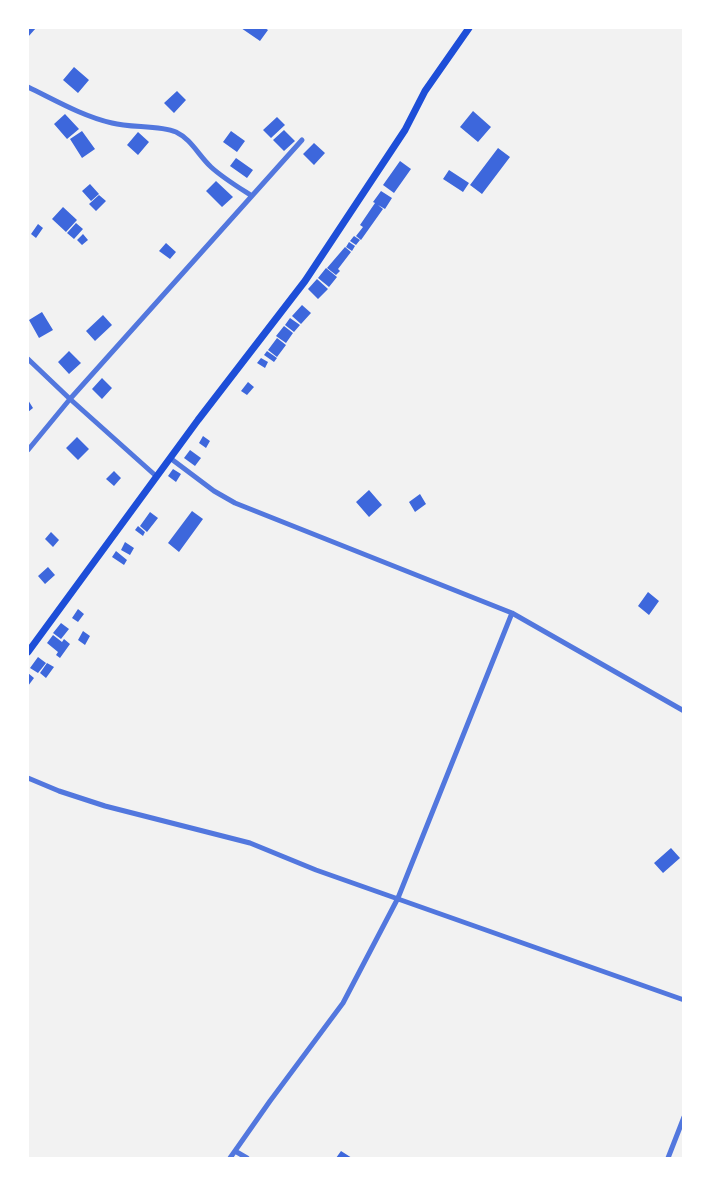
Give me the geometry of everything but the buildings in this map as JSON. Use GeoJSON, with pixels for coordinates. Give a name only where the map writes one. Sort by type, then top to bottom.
{"type":"FeatureCollection","features":[{"type":"Feature","properties":{"kind":"main road"},"geometry":{"type":"LineString","coordinates":[[28,652],[156,476],[305,280],[405,130],[425,91],[469,28]]}},
{"type":"Feature","properties":{"kind":"street"},"geometry":{"type":"LineString","coordinates":[[28,87],[94,118],[131,127],[167,129],[176,132],[184,137],[219,174],[252,196]]}},
{"type":"Feature","properties":{"kind":"street"},"geometry":{"type":"LineString","coordinates":[[28,450],[70,399],[302,140]]}},
{"type":"Feature","properties":{"kind":"street"},"geometry":{"type":"LineString","coordinates":[[28,359],[156,476]]}},
{"type":"Feature","properties":{"kind":"street"},"geometry":{"type":"LineString","coordinates":[[170,458],[235,503],[512,613],[684,711]]}},
{"type":"Feature","properties":{"kind":"street"},"geometry":{"type":"LineString","coordinates":[[230,1158],[270,1101],[344,1003],[398,898],[512,613]]}},
{"type":"Feature","properties":{"kind":"street"},"geometry":{"type":"LineString","coordinates":[[28,778],[59,791],[105,806],[250,843],[316,870],[684,1000]]}},
{"type":"Feature","properties":{"kind":"street"},"geometry":{"type":"LineString","coordinates":[[668,1158],[684,1117]]}},
{"type":"Feature","properties":{"kind":"street"},"geometry":{"type":"LineString","coordinates":[[235,1151],[247,1158]]}}]}
